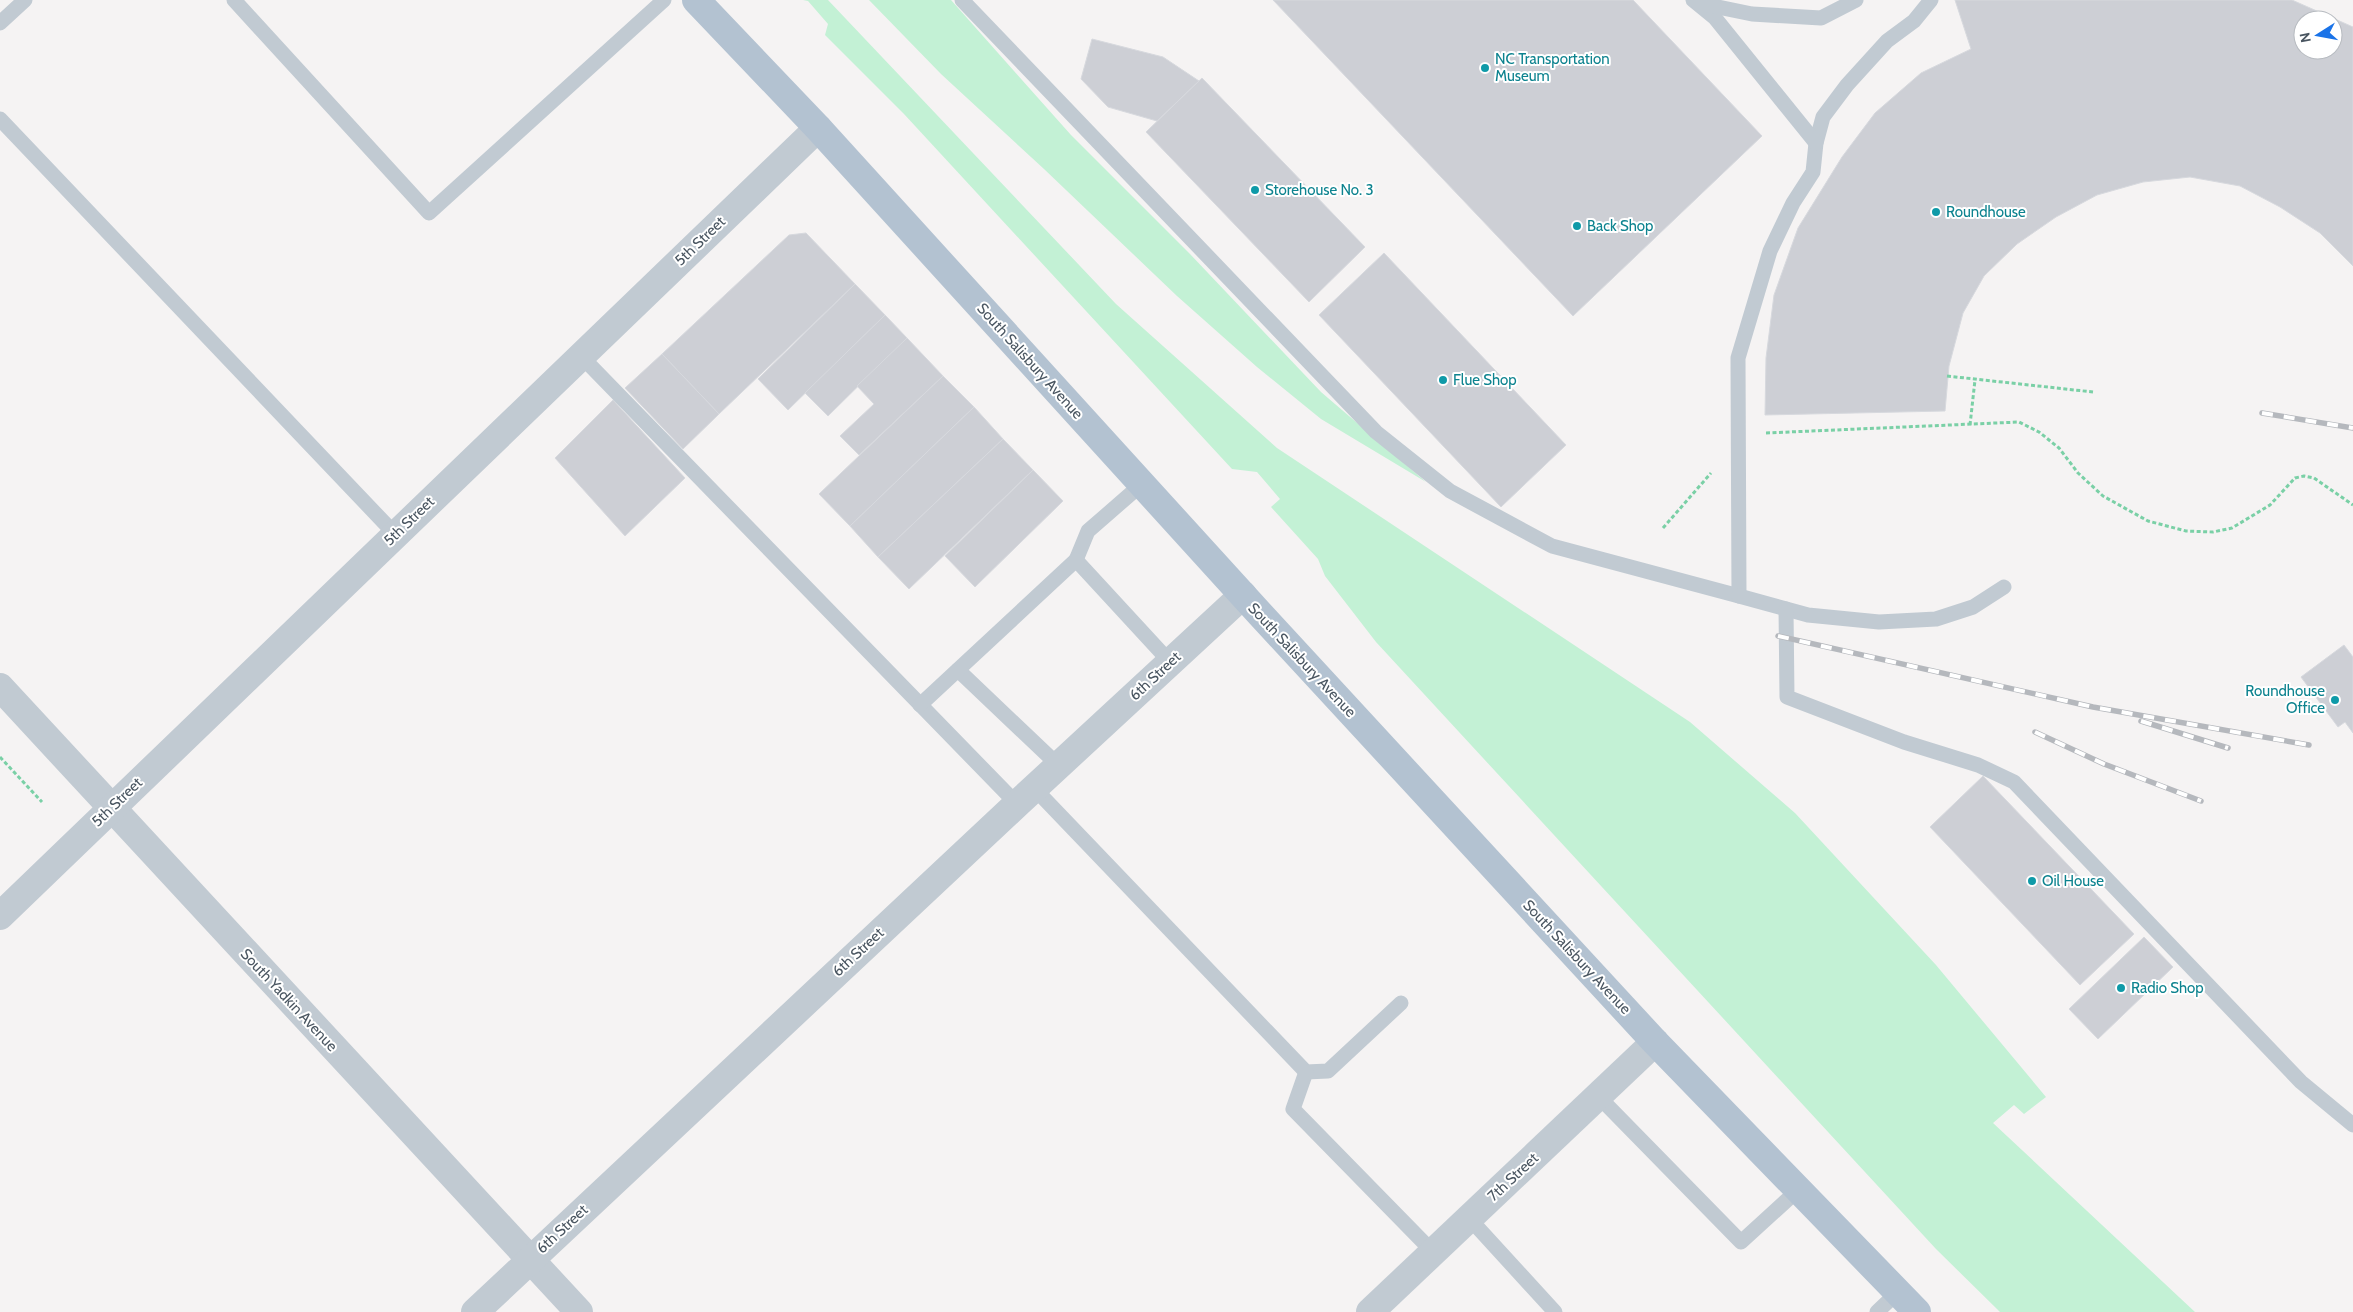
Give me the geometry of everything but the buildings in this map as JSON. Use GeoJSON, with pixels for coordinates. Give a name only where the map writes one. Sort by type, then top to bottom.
{"type":"FeatureCollection","features":[{"type":"Feature","properties":{"kind":"main road","name":"South Salisbury Avenue"},"geometry":{"type":"LineString","coordinates":[[696,0],[818,128],[1243,595],[1655,1042],[1917,1312]]}},
{"type":"Feature","properties":{"kind":"street","name":"5th Street"},"geometry":{"type":"LineString","coordinates":[[0,916],[818,128]]}},
{"type":"Feature","properties":{"kind":"street","name":"6th Street"},"geometry":{"type":"LineString","coordinates":[[475,1312],[529,1259],[1243,595]]}},
{"type":"Feature","properties":{"kind":"street","name":"South Yadkin Avenue"},"geometry":{"type":"LineString","coordinates":[[0,687],[579,1312]]}},
{"type":"Feature","properties":{"kind":"street","name":"7th Street"},"geometry":{"type":"LineString","coordinates":[[1370,1312],[1655,1042]]}},
{"type":"Feature","properties":{"kind":"lane"},"geometry":{"type":"LineString","coordinates":[[0,23],[25,0]]}},
{"type":"Feature","properties":{"kind":"lane"},"geometry":{"type":"LineString","coordinates":[[234,0],[429,214],[664,0]]}},
{"type":"Feature","properties":{"kind":"lane"},"geometry":{"type":"LineString","coordinates":[[962,0],[1376,432],[1450,491],[1552,546],[1808,615],[1879,622],[1936,619],[1973,607],[2004,587]]}},
{"type":"Feature","properties":{"kind":"lane"},"geometry":{"type":"LineString","coordinates":[[1695,1],[1752,14],[1821,18],[1856,0]]}},
{"type":"Feature","properties":{"kind":"lane"},"geometry":{"type":"LineString","coordinates":[[1739,596],[1738,358],[1770,251],[1792,203],[1813,172],[1816,143],[1823,117],[1847,85],[1888,41],[1914,21],[1931,0]]}},
{"type":"Feature","properties":{"kind":"lane"},"geometry":{"type":"LineString","coordinates":[[1695,1],[1715,18],[1816,143]]}},
{"type":"Feature","properties":{"kind":"lane"},"geometry":{"type":"LineString","coordinates":[[0,119],[395,534]]}},
{"type":"Feature","properties":{"kind":"lane"},"geometry":{"type":"LineString","coordinates":[[581,356],[920,706],[1025,796],[1306,1072],[1328,1071],[1400,1003]]}},
{"type":"Feature","properties":{"kind":"lane"},"geometry":{"type":"LineString","coordinates":[[920,706],[1076,560],[1088,531],[1142,484]]}},
{"type":"Feature","properties":{"kind":"lane"},"geometry":{"type":"LineString","coordinates":[[1076,560],[1170,662]]}},
{"type":"Feature","properties":{"kind":"lane"},"geometry":{"type":"LineString","coordinates":[[1786,609],[1787,697],[1904,742],[1978,765],[2014,782],[2301,1082],[2353,1125]]}},
{"type":"Feature","properties":{"kind":"lane"},"geometry":{"type":"LineString","coordinates":[[958,670],[1059,766]]}},
{"type":"Feature","properties":{"kind":"lane"},"geometry":{"type":"LineString","coordinates":[[1306,1072],[1293,1109],[1433,1252]]}},
{"type":"Feature","properties":{"kind":"lane"},"geometry":{"type":"LineString","coordinates":[[1598,1096],[1741,1242],[1798,1190]]}},
{"type":"Feature","properties":{"kind":"lane"},"geometry":{"type":"LineString","coordinates":[[1469,1218],[1555,1312]]}},
{"type":"Feature","properties":{"kind":"lane"},"geometry":{"type":"LineString","coordinates":[[1877,1312],[1898,1292]]}},
{"type":"Feature","properties":{"kind":"path"},"geometry":{"type":"LineString","coordinates":[[1947,376],[2094,392]]}},
{"type":"Feature","properties":{"kind":"path"},"geometry":{"type":"LineString","coordinates":[[1970,426],[1975,380]]}},
{"type":"Feature","properties":{"kind":"path"},"geometry":{"type":"LineString","coordinates":[[1663,528],[1738,440],[1759,434],[1970,426],[2019,422],[2039,432],[2059,448],[2078,473],[2103,496],[2148,521],[2186,530],[2213,532],[2232,528],[2270,505],[2295,478],[2304,476],[2314,478],[2353,505]]}},
{"type":"Feature","properties":{"kind":"path"},"geometry":{"type":"LineString","coordinates":[[0,757],[42,802]]}},
{"type":"Feature","properties":{"kind":"green space"},"geometry":{"type":"Polygon","coordinates":[[[803,0],[828,0],[1116,304],[1277,448],[1690,722],[1795,813],[1936,965],[2046,1097],[2024,1114],[2014,1105],[1993,1123],[2195,1312],[2000,1312],[1936,1249],[1376,642],[1325,576],[1318,559],[1271,507],[1280,499],[1257,472],[1232,469],[904,114],[825,35],[828,24],[808,1],[803,0]]]}},
{"type":"Feature","properties":{"kind":"green space"},"geometry":{"type":"Polygon","coordinates":[[[869,0],[951,0],[1071,135],[1190,254],[1321,392],[1426,482],[1321,419],[1257,367],[1177,296],[941,74],[869,0]]]}},
{"type":"Feature","properties":{"kind":"railway"},"geometry":{"type":"LineString","coordinates":[[2262,413],[2353,428]]}},
{"type":"Feature","properties":{"kind":"railway"},"geometry":{"type":"LineString","coordinates":[[1778,636],[2093,707],[2309,745]]}},
{"type":"Feature","properties":{"kind":"railway"},"geometry":{"type":"LineString","coordinates":[[2141,721],[2228,748]]}},
{"type":"Feature","properties":{"kind":"railway"},"geometry":{"type":"LineString","coordinates":[[2035,732],[2104,764],[2201,801]]}},
{"type":"Feature","properties":{"kind":"place","name":"NC Transportation Museum"},"geometry":{"type":"Point","coordinates":[1485,68]}},
{"type":"Feature","properties":{"kind":"place","name":"Storehouse No. 3"},"geometry":{"type":"Point","coordinates":[1255,190]}},
{"type":"Feature","properties":{"kind":"place","name":"Roundhouse"},"geometry":{"type":"Point","coordinates":[1936,212]}},
{"type":"Feature","properties":{"kind":"place","name":"Back Shop"},"geometry":{"type":"Point","coordinates":[1577,226]}},
{"type":"Feature","properties":{"kind":"place","name":"Flue Shop"},"geometry":{"type":"Point","coordinates":[1443,380]}},
{"type":"Feature","properties":{"kind":"place","name":"Roundhouse Office"},"geometry":{"type":"Point","coordinates":[2335,700]}},
{"type":"Feature","properties":{"kind":"place","name":"Oil House"},"geometry":{"type":"Point","coordinates":[2032,881]}},
{"type":"Feature","properties":{"kind":"place","name":"Radio Shop"},"geometry":{"type":"Point","coordinates":[2121,988]}}]}
